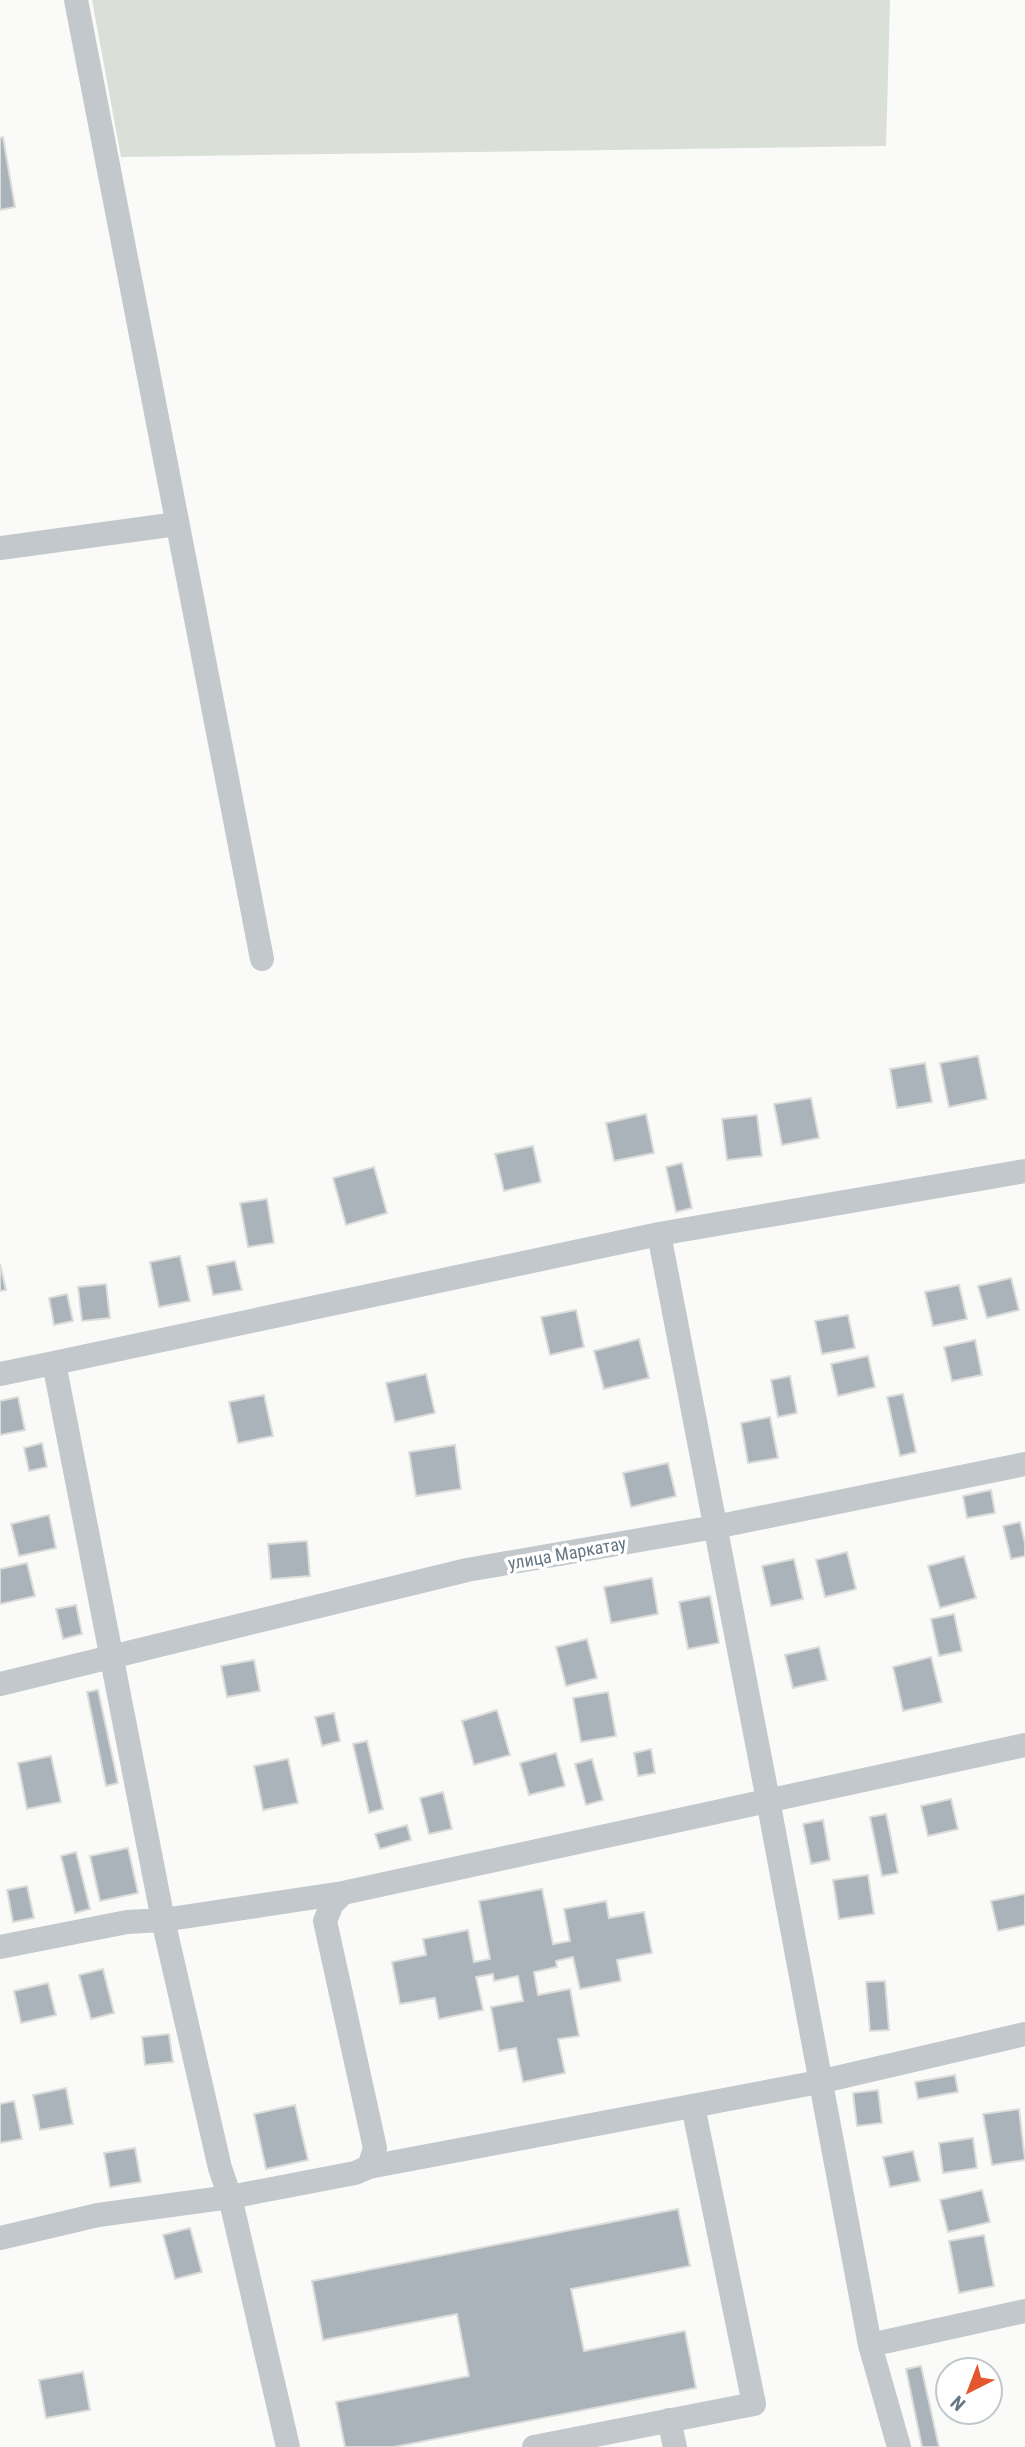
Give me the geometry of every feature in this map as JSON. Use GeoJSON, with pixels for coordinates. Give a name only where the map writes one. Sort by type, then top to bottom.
{"type":"FeatureCollection","features":[{"type":"Feature","properties":{"kind":"street"},"geometry":{"type":"LineString","coordinates":[[76,0],[262,959]]}},
{"type":"Feature","properties":{"kind":"street"},"geometry":{"type":"LineString","coordinates":[[0,548],[177,524]]}},
{"type":"Feature","properties":{"kind":"street"},"geometry":{"type":"LineString","coordinates":[[0,1374],[659,1234],[1025,1171]]}},
{"type":"Feature","properties":{"kind":"street"},"geometry":{"type":"LineString","coordinates":[[659,1234],[870,2345],[899,2447]]}},
{"type":"Feature","properties":{"kind":"street"},"geometry":{"type":"LineString","coordinates":[[54,1363],[163,1920],[288,2447]]}},
{"type":"Feature","properties":{"kind":"street","name":"улица Маркатау"},"geometry":{"type":"LineString","coordinates":[[0,1684],[467,1570],[715,1527],[1025,1464]]}},
{"type":"Feature","properties":{"kind":"street"},"geometry":{"type":"LineString","coordinates":[[0,1947],[127,1922],[163,1920],[343,1893],[1025,1745]]}},
{"type":"Feature","properties":{"kind":"street"},"geometry":{"type":"LineString","coordinates":[[343,1893],[332,1904],[325,1921],[375,2148],[369,2167]]}},
{"type":"Feature","properties":{"kind":"street"},"geometry":{"type":"LineString","coordinates":[[0,2238],[98,2215],[230,2197],[355,2174],[369,2167],[819,2082],[1025,2034]]}},
{"type":"Feature","properties":{"kind":"street"},"geometry":{"type":"LineString","coordinates":[[534,2447],[754,2404],[692,2106]]}},
{"type":"Feature","properties":{"kind":"street"},"geometry":{"type":"LineString","coordinates":[[870,2345],[1025,2311]]}},
{"type":"Feature","properties":{"kind":"street"},"geometry":{"type":"LineString","coordinates":[[669,2420],[675,2447]]}},
{"type":"Feature","properties":{"kind":"shaded area"},"geometry":{"type":"Polygon","coordinates":[[[92,0],[890,0],[886,146],[121,157],[92,0]]]}},
{"type":"Feature","properties":{"kind":"building"},"geometry":{"type":"Polygon","coordinates":[[[3,137],[15,207],[0,210],[0,138],[3,137]]]}},
{"type":"Feature","properties":{"kind":"building"},"geometry":{"type":"Polygon","coordinates":[[[978,1056],[987,1099],[949,1107],[940,1063],[978,1056]]]}},
{"type":"Feature","properties":{"kind":"building"},"geometry":{"type":"Polygon","coordinates":[[[925,1063],[932,1102],[897,1108],[890,1069],[925,1063]]]}},
{"type":"Feature","properties":{"kind":"building"},"geometry":{"type":"Polygon","coordinates":[[[811,1098],[819,1138],[782,1145],[774,1104],[811,1098]]]}},
{"type":"Feature","properties":{"kind":"building"},"geometry":{"type":"Polygon","coordinates":[[[646,1114],[654,1153],[614,1161],[606,1123],[646,1114]]]}},
{"type":"Feature","properties":{"kind":"building"},"geometry":{"type":"Polygon","coordinates":[[[757,1115],[762,1156],[727,1160],[722,1119],[757,1115]]]}},
{"type":"Feature","properties":{"kind":"building"},"geometry":{"type":"Polygon","coordinates":[[[533,1146],[541,1182],[504,1191],[495,1154],[533,1146]]]}},
{"type":"Feature","properties":{"kind":"building"},"geometry":{"type":"Polygon","coordinates":[[[682,1163],[692,1208],[676,1212],[666,1167],[682,1163]]]}},
{"type":"Feature","properties":{"kind":"building"},"geometry":{"type":"Polygon","coordinates":[[[374,1167],[387,1213],[346,1225],[333,1178],[374,1167]]]}},
{"type":"Feature","properties":{"kind":"building"},"geometry":{"type":"Polygon","coordinates":[[[267,1199],[274,1243],[248,1247],[240,1203],[267,1199]]]}},
{"type":"Feature","properties":{"kind":"building"},"geometry":{"type":"Polygon","coordinates":[[[180,1256],[190,1301],[159,1307],[150,1262],[180,1256]]]}},
{"type":"Feature","properties":{"kind":"building"},"geometry":{"type":"Polygon","coordinates":[[[235,1261],[242,1290],[213,1295],[207,1266],[235,1261]]]}},
{"type":"Feature","properties":{"kind":"building"},"geometry":{"type":"Polygon","coordinates":[[[0,1264],[6,1290],[0,1291],[0,1264]]]}},
{"type":"Feature","properties":{"kind":"building"},"geometry":{"type":"Polygon","coordinates":[[[1011,1278],[1019,1310],[987,1318],[978,1286],[1011,1278]]]}},
{"type":"Feature","properties":{"kind":"building"},"geometry":{"type":"Polygon","coordinates":[[[106,1284],[110,1318],[82,1321],[78,1287],[106,1284]]]}},
{"type":"Feature","properties":{"kind":"building"},"geometry":{"type":"Polygon","coordinates":[[[959,1285],[967,1319],[933,1326],[925,1292],[959,1285]]]}},
{"type":"Feature","properties":{"kind":"building"},"geometry":{"type":"Polygon","coordinates":[[[67,1294],[73,1321],[54,1325],[49,1298],[67,1294]]]}},
{"type":"Feature","properties":{"kind":"building"},"geometry":{"type":"Polygon","coordinates":[[[576,1310],[584,1347],[550,1355],[541,1317],[576,1310]]]}},
{"type":"Feature","properties":{"kind":"building"},"geometry":{"type":"Polygon","coordinates":[[[848,1315],[855,1348],[822,1354],[815,1321],[848,1315]]]}},
{"type":"Feature","properties":{"kind":"building"},"geometry":{"type":"Polygon","coordinates":[[[639,1339],[649,1378],[604,1389],[594,1351],[639,1339]]]}},
{"type":"Feature","properties":{"kind":"building"},"geometry":{"type":"Polygon","coordinates":[[[975,1340],[982,1375],[952,1381],[944,1347],[975,1340]]]}},
{"type":"Feature","properties":{"kind":"building"},"geometry":{"type":"Polygon","coordinates":[[[868,1356],[875,1387],[838,1396],[831,1364],[868,1356]]]}},
{"type":"Feature","properties":{"kind":"building"},"geometry":{"type":"Polygon","coordinates":[[[426,1374],[435,1413],[395,1422],[386,1383],[426,1374]]]}},
{"type":"Feature","properties":{"kind":"building"},"geometry":{"type":"Polygon","coordinates":[[[790,1376],[797,1413],[778,1417],[771,1380],[790,1376]]]}},
{"type":"Feature","properties":{"kind":"building"},"geometry":{"type":"Polygon","coordinates":[[[903,1394],[916,1452],[900,1456],[887,1397],[903,1394]]]}},
{"type":"Feature","properties":{"kind":"building"},"geometry":{"type":"Polygon","coordinates":[[[264,1395],[273,1436],[238,1443],[229,1402],[264,1395]]]}},
{"type":"Feature","properties":{"kind":"building"},"geometry":{"type":"Polygon","coordinates":[[[18,1397],[25,1430],[0,1435],[0,1401],[18,1397]]]}},
{"type":"Feature","properties":{"kind":"building"},"geometry":{"type":"Polygon","coordinates":[[[770,1417],[778,1458],[748,1463],[741,1423],[770,1417]]]}},
{"type":"Feature","properties":{"kind":"building"},"geometry":{"type":"Polygon","coordinates":[[[42,1443],[47,1467],[29,1471],[24,1448],[42,1443]]]}},
{"type":"Feature","properties":{"kind":"building"},"geometry":{"type":"Polygon","coordinates":[[[455,1445],[461,1489],[416,1496],[409,1452],[455,1445]]]}},
{"type":"Feature","properties":{"kind":"building"},"geometry":{"type":"Polygon","coordinates":[[[668,1463],[676,1496],[631,1507],[623,1473],[668,1463]]]}},
{"type":"Feature","properties":{"kind":"building"},"geometry":{"type":"Polygon","coordinates":[[[991,1490],[995,1513],[967,1518],[963,1496],[991,1490]]]}},
{"type":"Feature","properties":{"kind":"building"},"geometry":{"type":"Polygon","coordinates":[[[49,1515],[56,1548],[19,1556],[11,1524],[49,1515]]]}},
{"type":"Feature","properties":{"kind":"building"},"geometry":{"type":"Polygon","coordinates":[[[1020,1522],[1025,1556],[1011,1559],[1003,1526],[1020,1522]]]}},
{"type":"Feature","properties":{"kind":"building"},"geometry":{"type":"Polygon","coordinates":[[[307,1541],[310,1576],[271,1579],[268,1544],[307,1541]]]}},
{"type":"Feature","properties":{"kind":"building"},"geometry":{"type":"Polygon","coordinates":[[[847,1552],[856,1589],[825,1597],[816,1560],[847,1552]]]}},
{"type":"Feature","properties":{"kind":"building"},"geometry":{"type":"Polygon","coordinates":[[[964,1556],[976,1598],[940,1608],[928,1566],[964,1556]]]}},
{"type":"Feature","properties":{"kind":"building"},"geometry":{"type":"Polygon","coordinates":[[[794,1559],[803,1599],[771,1606],[762,1566],[794,1559]]]}},
{"type":"Feature","properties":{"kind":"building"},"geometry":{"type":"Polygon","coordinates":[[[27,1563],[35,1596],[0,1604],[0,1569],[27,1563]]]}},
{"type":"Feature","properties":{"kind":"building"},"geometry":{"type":"Polygon","coordinates":[[[652,1578],[658,1614],[611,1623],[604,1587],[652,1578]]]}},
{"type":"Feature","properties":{"kind":"building"},"geometry":{"type":"Polygon","coordinates":[[[710,1596],[719,1643],[688,1649],[679,1602],[710,1596]]]}},
{"type":"Feature","properties":{"kind":"building"},"geometry":{"type":"Polygon","coordinates":[[[76,1605],[82,1634],[63,1639],[56,1609],[76,1605]]]}},
{"type":"Feature","properties":{"kind":"building"},"geometry":{"type":"Polygon","coordinates":[[[954,1614],[962,1651],[939,1656],[931,1619],[954,1614]]]}},
{"type":"Feature","properties":{"kind":"building"},"geometry":{"type":"Polygon","coordinates":[[[587,1639],[597,1678],[566,1686],[556,1647],[587,1639]]]}},
{"type":"Feature","properties":{"kind":"building"},"geometry":{"type":"Polygon","coordinates":[[[819,1647],[827,1680],[793,1688],[785,1655],[819,1647]]]}},
{"type":"Feature","properties":{"kind":"building"},"geometry":{"type":"Polygon","coordinates":[[[931,1657],[942,1702],[903,1711],[893,1667],[931,1657]]]}},
{"type":"Feature","properties":{"kind":"building"},"geometry":{"type":"Polygon","coordinates":[[[254,1660],[260,1691],[227,1697],[221,1666],[254,1660]]]}},
{"type":"Feature","properties":{"kind":"building"},"geometry":{"type":"Polygon","coordinates":[[[98,1690],[118,1783],[106,1786],[87,1692],[98,1690]]]}},
{"type":"Feature","properties":{"kind":"building"},"geometry":{"type":"Polygon","coordinates":[[[608,1692],[616,1736],[581,1742],[573,1698],[608,1692]]]}},
{"type":"Feature","properties":{"kind":"building"},"geometry":{"type":"Polygon","coordinates":[[[497,1710],[510,1755],[474,1765],[462,1721],[497,1710]]]}},
{"type":"Feature","properties":{"kind":"building"},"geometry":{"type":"Polygon","coordinates":[[[334,1713],[340,1741],[322,1746],[315,1717],[334,1713]]]}},
{"type":"Feature","properties":{"kind":"building"},"geometry":{"type":"Polygon","coordinates":[[[367,1741],[383,1809],[369,1813],[353,1744],[367,1741]]]}},
{"type":"Feature","properties":{"kind":"building"},"geometry":{"type":"Polygon","coordinates":[[[651,1749],[655,1773],[638,1776],[634,1753],[651,1749]]]}},
{"type":"Feature","properties":{"kind":"building"},"geometry":{"type":"Polygon","coordinates":[[[556,1753],[565,1786],[529,1795],[520,1763],[556,1753]]]}},
{"type":"Feature","properties":{"kind":"building"},"geometry":{"type":"Polygon","coordinates":[[[51,1756],[61,1802],[27,1809],[18,1763],[51,1756]]]}},
{"type":"Feature","properties":{"kind":"building"},"geometry":{"type":"Polygon","coordinates":[[[288,1759],[298,1803],[263,1810],[254,1766],[288,1759]]]}},
{"type":"Feature","properties":{"kind":"building"},"geometry":{"type":"Polygon","coordinates":[[[592,1759],[603,1800],[586,1805],[575,1764],[592,1759]]]}},
{"type":"Feature","properties":{"kind":"building"},"geometry":{"type":"Polygon","coordinates":[[[443,1792],[452,1829],[429,1834],[420,1798],[443,1792]]]}},
{"type":"Feature","properties":{"kind":"building"},"geometry":{"type":"Polygon","coordinates":[[[951,1799],[958,1829],[928,1836],[921,1806],[951,1799]]]}},
{"type":"Feature","properties":{"kind":"building"},"geometry":{"type":"Polygon","coordinates":[[[886,1814],[898,1873],[882,1876],[870,1817],[886,1814]]]}},
{"type":"Feature","properties":{"kind":"building"},"geometry":{"type":"Polygon","coordinates":[[[823,1820],[830,1860],[811,1864],[803,1824],[823,1820]]]}},
{"type":"Feature","properties":{"kind":"building"},"geometry":{"type":"Polygon","coordinates":[[[407,1825],[411,1840],[380,1849],[375,1834],[407,1825]]]}},
{"type":"Feature","properties":{"kind":"building"},"geometry":{"type":"Polygon","coordinates":[[[128,1848],[138,1893],[100,1901],[90,1856],[128,1848]]]}},
{"type":"Feature","properties":{"kind":"building"},"geometry":{"type":"Polygon","coordinates":[[[76,1852],[90,1909],[75,1913],[61,1856],[76,1852]]]}},
{"type":"Feature","properties":{"kind":"building"},"geometry":{"type":"Polygon","coordinates":[[[868,1875],[874,1914],[839,1919],[833,1880],[868,1875]]]}},
{"type":"Feature","properties":{"kind":"building"},"geometry":{"type":"Polygon","coordinates":[[[27,1886],[34,1918],[13,1922],[7,1890],[27,1886]]]}},
{"type":"Feature","properties":{"kind":"building"},"geometry":{"type":"Polygon","coordinates":[[[542,1889],[553,1944],[570,1941],[564,1909],[606,1901],[609,1918],[644,1912],[652,1953],[617,1960],[621,1981],[580,1989],[573,1957],[556,1961],[557,1967],[534,1972],[538,1995],[570,1989],[579,2036],[558,2039],[565,2073],[523,2082],[516,2048],[499,2051],[491,2007],[523,2001],[518,1976],[494,1981],[493,1974],[476,1977],[483,2010],[439,2019],[435,1998],[400,2004],[392,1962],[426,1955],[423,1939],[468,1930],[474,1962],[490,1959],[479,1901],[542,1889]]]}},
{"type":"Feature","properties":{"kind":"building"},"geometry":{"type":"Polygon","coordinates":[[[1025,1894],[1025,1925],[998,1931],[991,1901],[1025,1894]]]}},
{"type":"Feature","properties":{"kind":"building"},"geometry":{"type":"Polygon","coordinates":[[[103,1969],[114,2013],[91,2019],[79,1975],[103,1969]]]}},
{"type":"Feature","properties":{"kind":"building"},"geometry":{"type":"Polygon","coordinates":[[[885,1981],[889,2030],[870,2031],[866,1982],[885,1981]]]}},
{"type":"Feature","properties":{"kind":"building"},"geometry":{"type":"Polygon","coordinates":[[[48,1983],[56,2015],[21,2023],[14,1991],[48,1983]]]}},
{"type":"Feature","properties":{"kind":"building"},"geometry":{"type":"Polygon","coordinates":[[[169,2034],[173,2062],[145,2065],[142,2037],[169,2034]]]}},
{"type":"Feature","properties":{"kind":"building"},"geometry":{"type":"Polygon","coordinates":[[[955,2075],[958,2092],[918,2099],[915,2082],[955,2075]]]}},
{"type":"Feature","properties":{"kind":"building"},"geometry":{"type":"Polygon","coordinates":[[[66,2088],[73,2124],[40,2130],[33,2095],[66,2088]]]}},
{"type":"Feature","properties":{"kind":"building"},"geometry":{"type":"Polygon","coordinates":[[[878,2090],[882,2123],[857,2126],[853,2093],[878,2090]]]}},
{"type":"Feature","properties":{"kind":"building"},"geometry":{"type":"Polygon","coordinates":[[[14,2101],[22,2139],[0,2143],[0,2104],[14,2101]]]}},
{"type":"Feature","properties":{"kind":"building"},"geometry":{"type":"Polygon","coordinates":[[[295,2105],[308,2160],[266,2169],[254,2114],[295,2105]]]}},
{"type":"Feature","properties":{"kind":"building"},"geometry":{"type":"Polygon","coordinates":[[[1019,2109],[1025,2160],[992,2165],[983,2114],[1019,2109]]]}},
{"type":"Feature","properties":{"kind":"building"},"geometry":{"type":"Polygon","coordinates":[[[973,2138],[977,2168],[943,2173],[939,2143],[973,2138]]]}},
{"type":"Feature","properties":{"kind":"building"},"geometry":{"type":"Polygon","coordinates":[[[135,2148],[141,2182],[110,2187],[104,2153],[135,2148]]]}},
{"type":"Feature","properties":{"kind":"building"},"geometry":{"type":"Polygon","coordinates":[[[913,2151],[920,2181],[890,2187],[883,2157],[913,2151]]]}},
{"type":"Feature","properties":{"kind":"building"},"geometry":{"type":"Polygon","coordinates":[[[982,2190],[990,2222],[948,2232],[940,2200],[982,2190]]]}},
{"type":"Feature","properties":{"kind":"building"},"geometry":{"type":"Polygon","coordinates":[[[678,2209],[690,2266],[571,2289],[584,2351],[685,2331],[696,2388],[394,2447],[345,2447],[336,2402],[469,2376],[457,2314],[323,2340],[312,2281],[678,2209]]]}},
{"type":"Feature","properties":{"kind":"building"},"geometry":{"type":"Polygon","coordinates":[[[190,2228],[202,2272],[175,2279],[163,2235],[190,2228]]]}},
{"type":"Feature","properties":{"kind":"building"},"geometry":{"type":"Polygon","coordinates":[[[984,2235],[994,2286],[959,2293],[949,2241],[984,2235]]]}},
{"type":"Feature","properties":{"kind":"building"},"geometry":{"type":"Polygon","coordinates":[[[921,2366],[939,2447],[922,2447],[906,2369],[921,2366]]]}},
{"type":"Feature","properties":{"kind":"building"},"geometry":{"type":"Polygon","coordinates":[[[83,2372],[90,2410],[46,2418],[39,2380],[83,2372]]]}}]}
